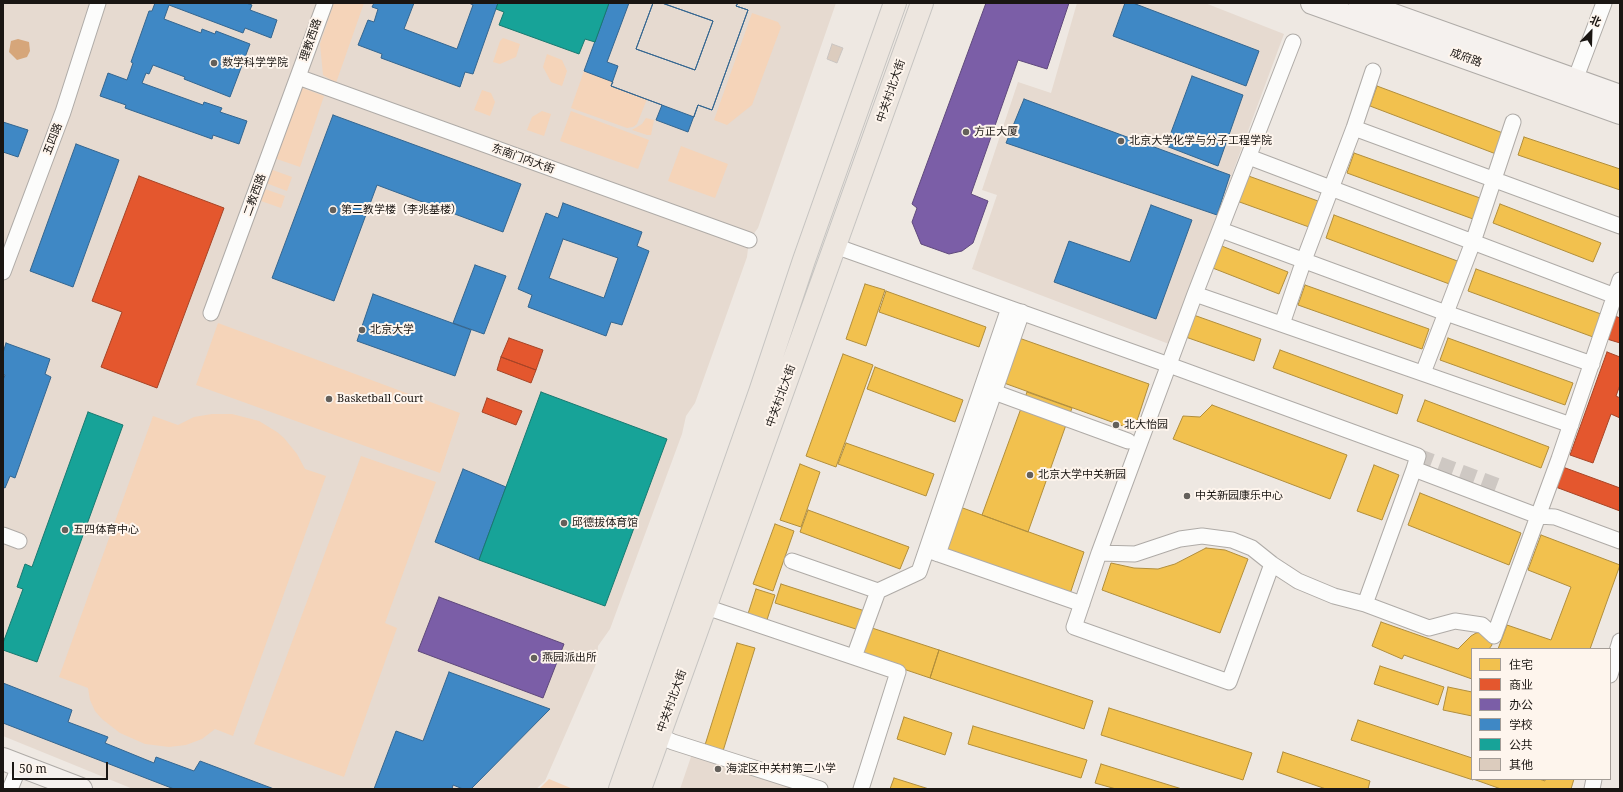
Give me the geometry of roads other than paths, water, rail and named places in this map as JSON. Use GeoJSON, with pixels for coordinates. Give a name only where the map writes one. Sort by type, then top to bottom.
{"type":"FeatureCollection","features":[{"type":"Feature","properties":{"kind":"main road","name":"中关村北大街"},"geometry":{"type":"LineString","coordinates":[[620,789],[895,3]]}},
{"type":"Feature","properties":{"kind":"main road","name":"中关村北大街"},"geometry":{"type":"LineString","coordinates":[[640,789],[922,3]]}},
{"type":"Feature","properties":{"kind":"main road","name":"成府路"},"geometry":{"type":"LineString","coordinates":[[1312,3],[1620,113]]}},
{"type":"Feature","properties":{"kind":"main road","name":"成府路"},"geometry":{"type":"LineString","coordinates":[[1360,3],[1620,96]]}},
{"type":"Feature","properties":{"kind":"main road"},"geometry":{"type":"LineString","coordinates":[[11,762],[81,789]]}},
{"type":"Feature","properties":{"kind":"street","name":"五四路"},"geometry":{"type":"LineString","coordinates":[[3,272],[63,112],[98,3]]}},
{"type":"Feature","properties":{"kind":"street","name":"理教西路"},"geometry":{"type":"LineString","coordinates":[[298,77],[325,3]]}},
{"type":"Feature","properties":{"kind":"street"},"geometry":{"type":"LineString","coordinates":[[1575,80],[1604,3]]}},
{"type":"Feature","properties":{"kind":"street"},"geometry":{"type":"LineString","coordinates":[[1272,564],[1229,682],[1074,627],[1099,553],[1195,294],[1293,42]]}},
{"type":"Feature","properties":{"kind":"street"},"geometry":{"type":"LineString","coordinates":[[1282,324],[1304,260],[1354,128],[1373,71]]}},
{"type":"Feature","properties":{"kind":"street","name":"东南门内大街"},"geometry":{"type":"LineString","coordinates":[[298,77],[749,240]]}},
{"type":"Feature","properties":{"kind":"street","name":"二教西路"},"geometry":{"type":"LineString","coordinates":[[211,313],[298,77]]}},
{"type":"Feature","properties":{"kind":"street"},"geometry":{"type":"LineString","coordinates":[[1423,373],[1473,242],[1513,122]]}},
{"type":"Feature","properties":{"kind":"street"},"geometry":{"type":"LineString","coordinates":[[1354,128],[1620,226]]}},
{"type":"Feature","properties":{"kind":"street"},"geometry":{"type":"LineString","coordinates":[[1249,157],[1615,296]]}},
{"type":"Feature","properties":{"kind":"street"},"geometry":{"type":"LineString","coordinates":[[1221,230],[1446,313],[1592,364]]}},
{"type":"Feature","properties":{"kind":"street"},"geometry":{"type":"LineString","coordinates":[[835,246],[1169,365],[1418,456],[1365,604]]}},
{"type":"Feature","properties":{"kind":"street"},"geometry":{"type":"LineString","coordinates":[[1099,553],[1135,554],[1180,539],[1202,536],[1232,540],[1252,548],[1272,564],[1298,581],[1334,596],[1365,604],[1429,628],[1455,621],[1482,625],[1494,636],[1571,425],[1620,280]]}},
{"type":"Feature","properties":{"kind":"street"},"geometry":{"type":"LineString","coordinates":[[1195,294],[1571,425]]}},
{"type":"Feature","properties":{"kind":"street"},"geometry":{"type":"LineString","coordinates":[[792,562],[878,590],[919,572],[933,552],[994,392],[1015,310]]}},
{"type":"Feature","properties":{"kind":"street"},"geometry":{"type":"LineString","coordinates":[[933,552],[1015,310]]}},
{"type":"Feature","properties":{"kind":"street"},"geometry":{"type":"LineString","coordinates":[[994,392],[1128,441]]}},
{"type":"Feature","properties":{"kind":"street"},"geometry":{"type":"LineString","coordinates":[[1414,469],[1538,516],[1555,517],[1620,541]]}},
{"type":"Feature","properties":{"kind":"street"},"geometry":{"type":"LineString","coordinates":[[3,535],[19,540]]}},
{"type":"Feature","properties":{"kind":"street"},"geometry":{"type":"LineString","coordinates":[[933,552],[1082,604]]}},
{"type":"Feature","properties":{"kind":"street"},"geometry":{"type":"LineString","coordinates":[[854,657],[878,590]]}},
{"type":"Feature","properties":{"kind":"street"},"geometry":{"type":"LineString","coordinates":[[706,607],[898,672],[861,789]]}},
{"type":"Feature","properties":{"kind":"street"},"geometry":{"type":"LineString","coordinates":[[1611,672],[1620,642]]}},
{"type":"Feature","properties":{"kind":"street"},"geometry":{"type":"LineString","coordinates":[[659,736],[673,742],[820,789]]}},
{"type":"Feature","properties":{"kind":"street"},"geometry":{"type":"LineString","coordinates":[[10,789],[11,762]]}},
{"type":"Feature","properties":{"kind":"tunnel"},"geometry":{"type":"LineString","coordinates":[[1418,456],[1504,488]]}},
{"type":"Feature","properties":{"kind":"place","name":"数学科学学院"},"geometry":{"type":"Point","coordinates":[214,63]}},
{"type":"Feature","properties":{"kind":"place","name":"方正大厦"},"geometry":{"type":"Point","coordinates":[966,132]}},
{"type":"Feature","properties":{"kind":"place","name":"北京大学化学与分子工程学院"},"geometry":{"type":"Point","coordinates":[1121,141]}},
{"type":"Feature","properties":{"kind":"place","name":"第二教学楼（李兆基楼）"},"geometry":{"type":"Point","coordinates":[333,210]}},
{"type":"Feature","properties":{"kind":"place","name":"北京大学"},"geometry":{"type":"Point","coordinates":[362,330]}},
{"type":"Feature","properties":{"kind":"place","name":"Basketball Court"},"geometry":{"type":"Point","coordinates":[329,399]}},
{"type":"Feature","properties":{"kind":"place","name":"北大怡园"},"geometry":{"type":"Point","coordinates":[1116,425]}},
{"type":"Feature","properties":{"kind":"place","name":"北京大学中关新园"},"geometry":{"type":"Point","coordinates":[1030,475]}},
{"type":"Feature","properties":{"kind":"place","name":"中关新园康乐中心"},"geometry":{"type":"Point","coordinates":[1187,496]}},
{"type":"Feature","properties":{"kind":"place","name":"邱德拔体育馆"},"geometry":{"type":"Point","coordinates":[564,523]}},
{"type":"Feature","properties":{"kind":"place","name":"五四体育中心"},"geometry":{"type":"Point","coordinates":[65,530]}},
{"type":"Feature","properties":{"kind":"place","name":"燕园派出所"},"geometry":{"type":"Point","coordinates":[534,658]}},
{"type":"Feature","properties":{"kind":"place","name":"海淀区中关村第二小学"},"geometry":{"type":"Point","coordinates":[718,769]}}]}
